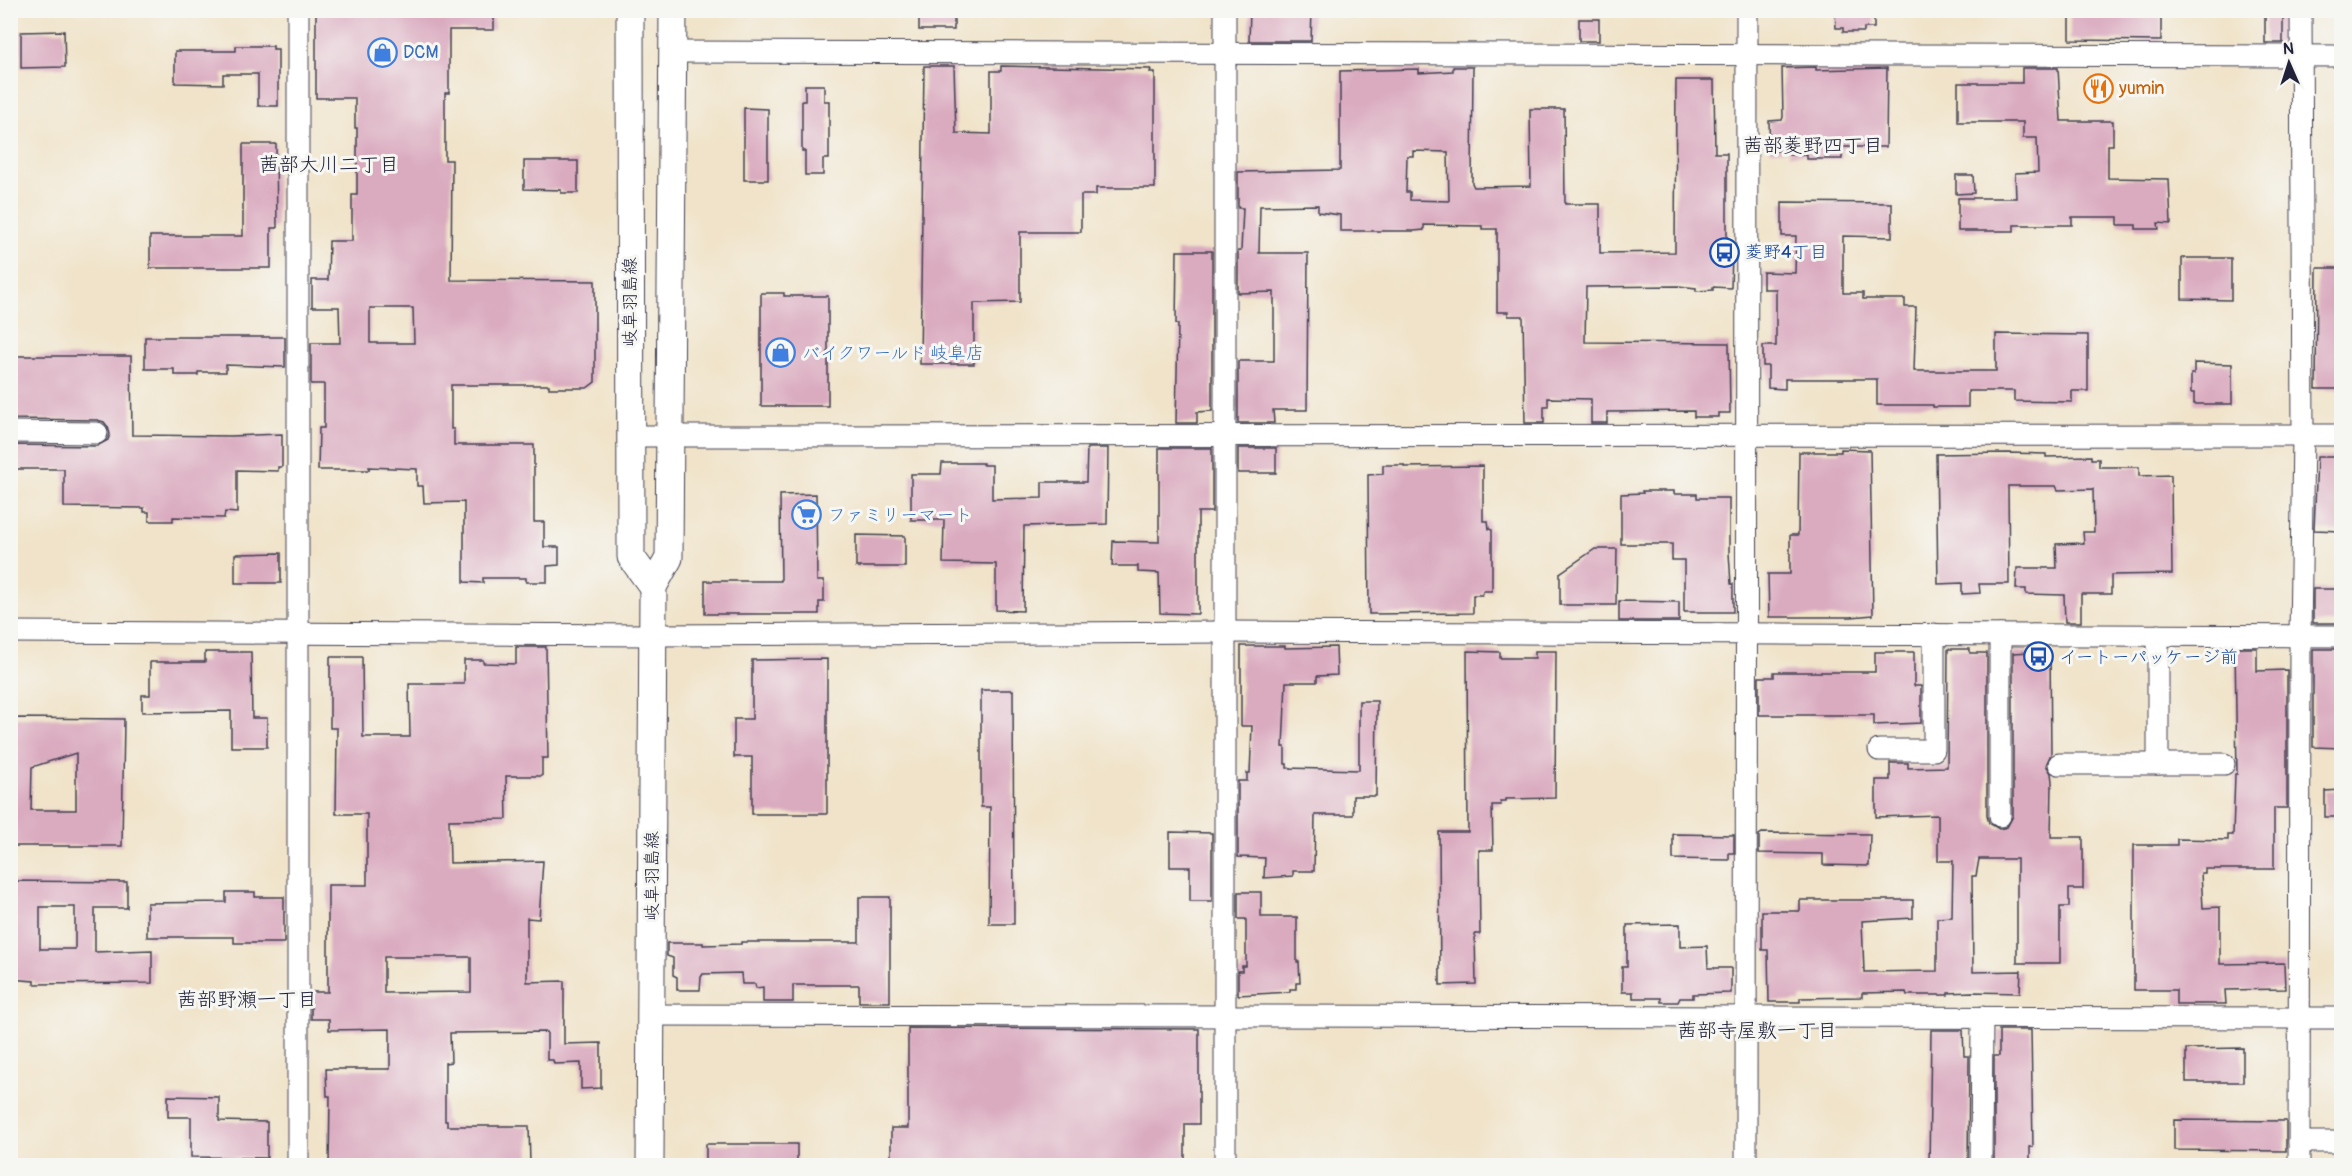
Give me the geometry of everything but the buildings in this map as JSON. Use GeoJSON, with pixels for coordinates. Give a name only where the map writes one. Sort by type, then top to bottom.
{"type":"FeatureCollection","features":[{"type":"Feature","properties":{"kind":"main road","name":"岐阜羽島線"},"geometry":{"type":"LineString","coordinates":[[630,10],[631,558],[653,587]]}},
{"type":"Feature","properties":{"kind":"main road","name":"岐阜羽島線"},"geometry":{"type":"LineString","coordinates":[[650,1166],[653,587],[669,558],[673,10]]}},
{"type":"Feature","properties":{"kind":"street"},"geometry":{"type":"LineString","coordinates":[[298,10],[298,1166]]}},
{"type":"Feature","properties":{"kind":"street"},"geometry":{"type":"LineString","coordinates":[[1225,10],[1223,632],[1225,1166]]}},
{"type":"Feature","properties":{"kind":"street"},"geometry":{"type":"LineString","coordinates":[[1746,1166],[1747,10]]}},
{"type":"Feature","properties":{"kind":"street"},"geometry":{"type":"LineString","coordinates":[[2299,1166],[2300,636],[2303,435],[2301,10]]}},
{"type":"Feature","properties":{"kind":"street"},"geometry":{"type":"LineString","coordinates":[[672,52],[2342,56]]}},
{"type":"Feature","properties":{"kind":"street"},"geometry":{"type":"LineString","coordinates":[[10,432],[97,433]]}},
{"type":"Feature","properties":{"kind":"street"},"geometry":{"type":"LineString","coordinates":[[630,436],[2342,435]]}},
{"type":"Feature","properties":{"kind":"street"},"geometry":{"type":"LineString","coordinates":[[10,632],[653,635],[1223,632],[2342,636]]}},
{"type":"Feature","properties":{"kind":"street"},"geometry":{"type":"LineString","coordinates":[[1879,750],[1934,750],[1934,634]]}},
{"type":"Feature","properties":{"kind":"street"},"geometry":{"type":"LineString","coordinates":[[2000,634],[2000,816]]}},
{"type":"Feature","properties":{"kind":"street"},"geometry":{"type":"LineString","coordinates":[[2158,635],[2158,764]]}},
{"type":"Feature","properties":{"kind":"street"},"geometry":{"type":"LineString","coordinates":[[2059,764],[2224,764]]}},
{"type":"Feature","properties":{"kind":"street"},"geometry":{"type":"LineString","coordinates":[[651,1015],[2342,1018]]}},
{"type":"Feature","properties":{"kind":"street"},"geometry":{"type":"LineString","coordinates":[[1981,1166],[1982,1017]]}},
{"type":"Feature","properties":{"kind":"street"},"geometry":{"type":"LineString","coordinates":[[2299,1142],[2342,1142]]}},
{"type":"Feature","properties":{"kind":"place","name":"DCM"},"geometry":{"type":"Point","coordinates":[382,52]}},
{"type":"Feature","properties":{"kind":"place","name":"yumin"},"geometry":{"type":"Point","coordinates":[2098,88]}},
{"type":"Feature","properties":{"kind":"place","name":"菱野4丁目"},"geometry":{"type":"Point","coordinates":[1724,252]}},
{"type":"Feature","properties":{"kind":"place","name":"バイクワールド 岐阜店"},"geometry":{"type":"Point","coordinates":[781,353]}},
{"type":"Feature","properties":{"kind":"place","name":"ファミリーマート"},"geometry":{"type":"Point","coordinates":[807,515]}},
{"type":"Feature","properties":{"kind":"place","name":"イートーパッケージ前"},"geometry":{"type":"Point","coordinates":[2038,657]}},
{"type":"Feature","properties":{"kind":"district","name":"茜部菱野四丁目"},"geometry":{"type":"Point","coordinates":[1813,145]}},
{"type":"Feature","properties":{"kind":"district","name":"茜部大川二丁目"},"geometry":{"type":"Point","coordinates":[329,164]}},
{"type":"Feature","properties":{"kind":"district","name":"茜部野瀬一丁目"},"geometry":{"type":"Point","coordinates":[247,999]}},
{"type":"Feature","properties":{"kind":"district","name":"茜部寺屋敷一丁目"},"geometry":{"type":"Point","coordinates":[1757,1030]}}]}
